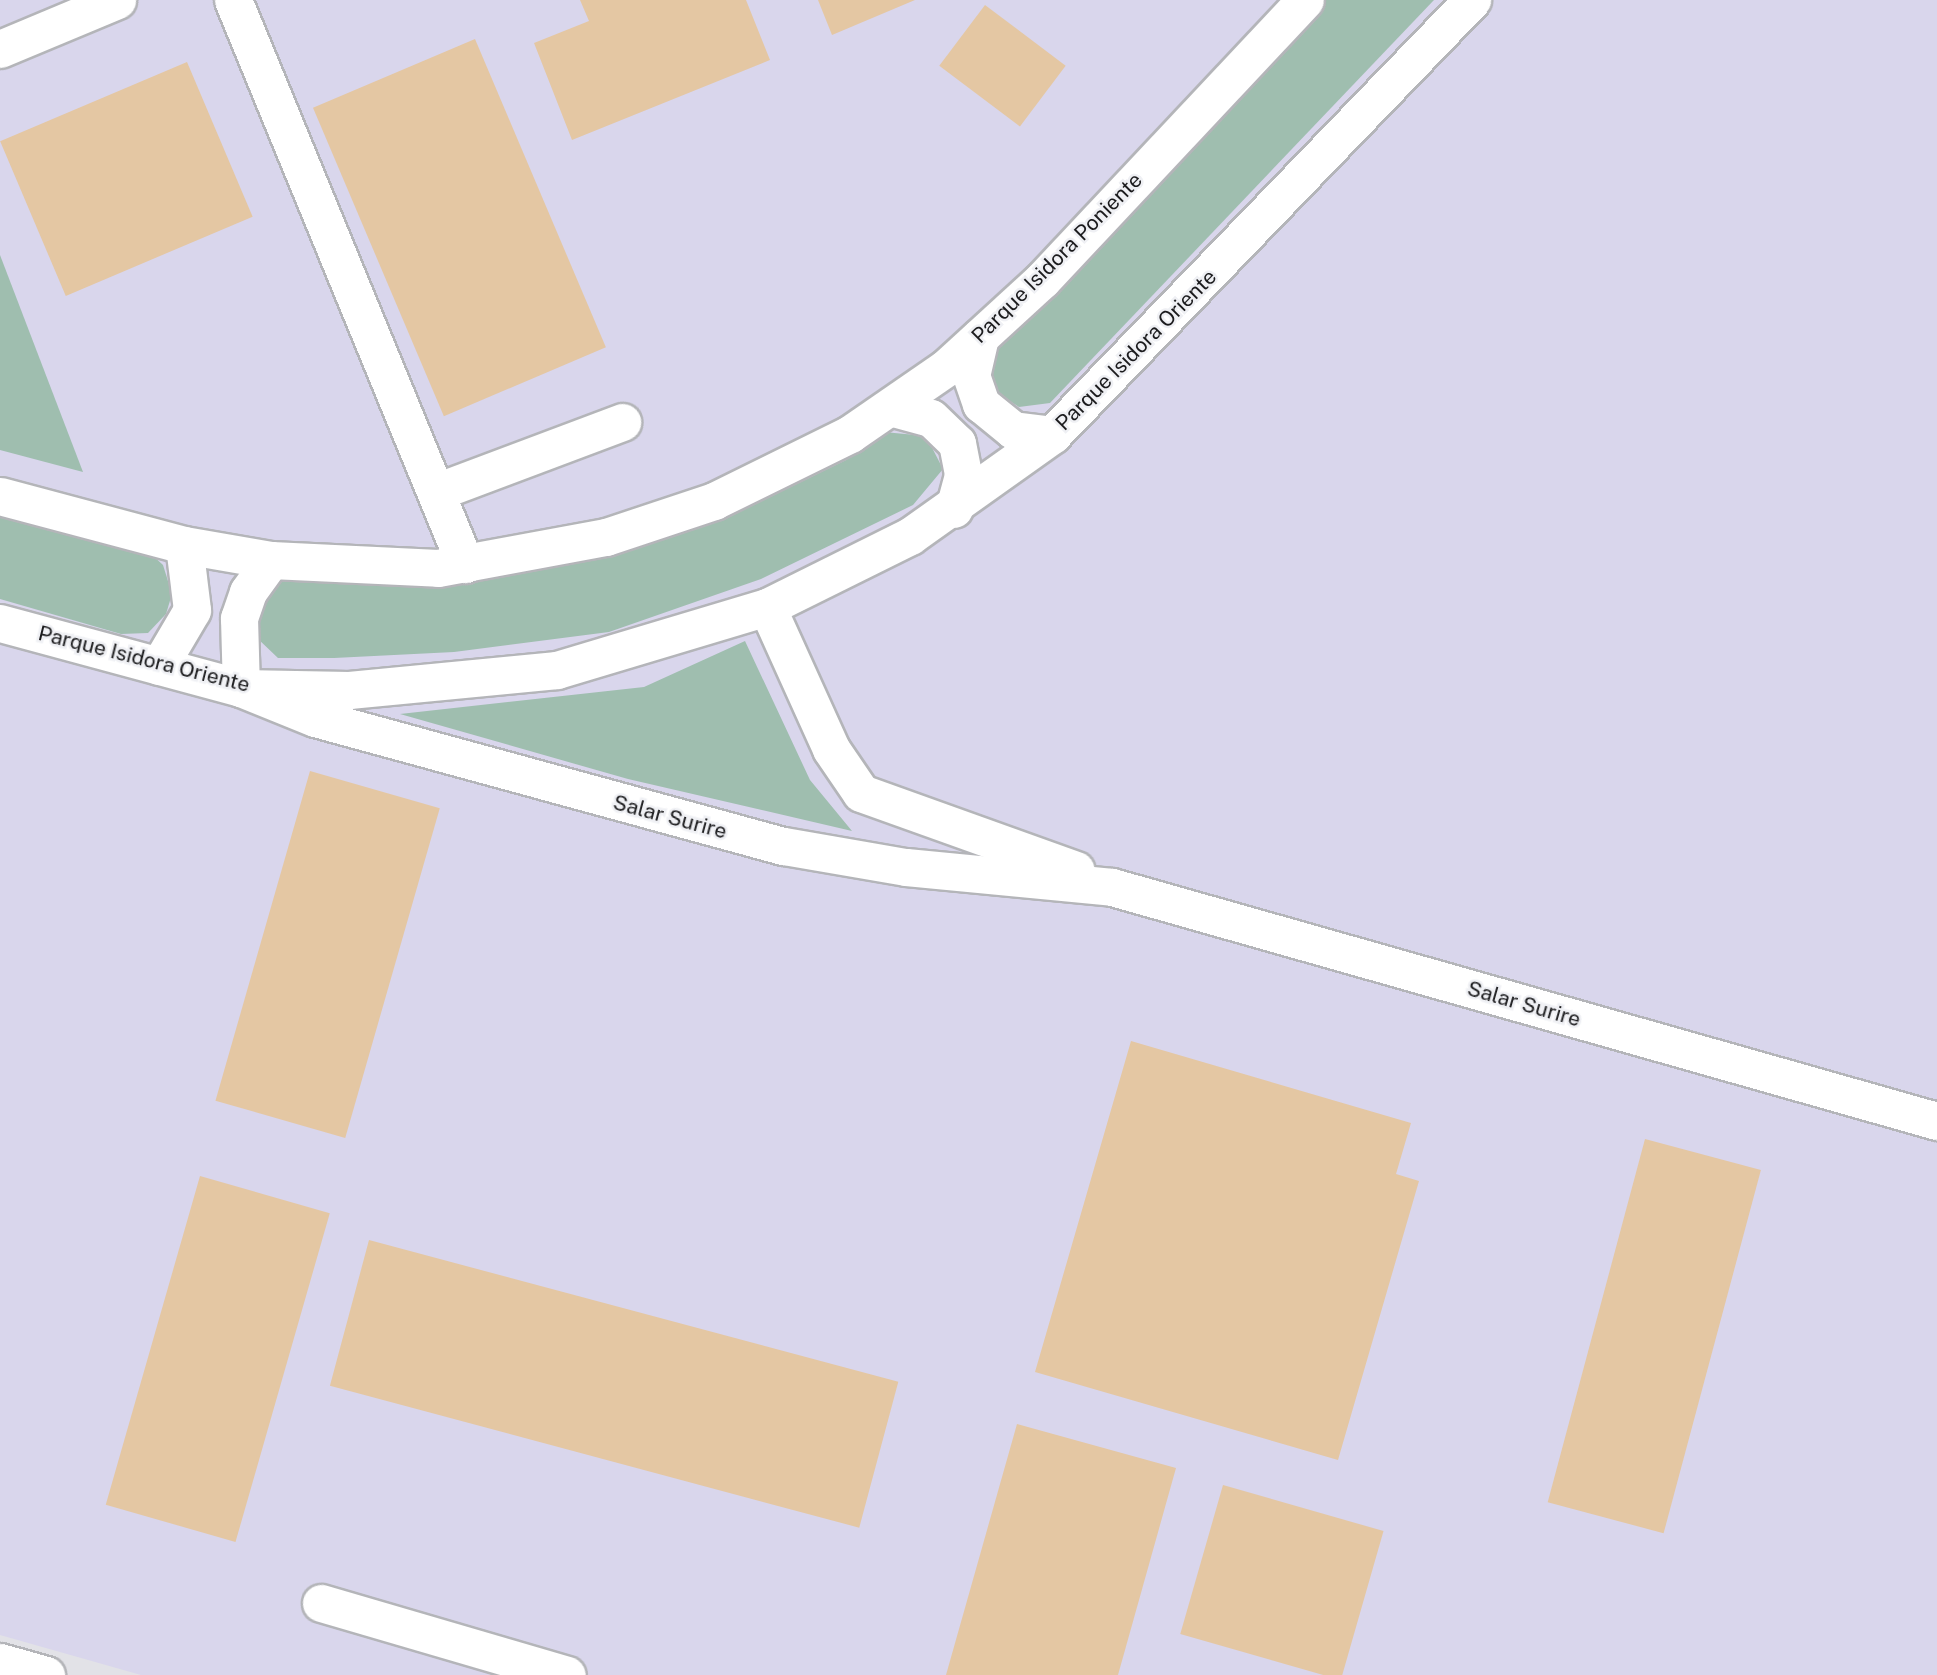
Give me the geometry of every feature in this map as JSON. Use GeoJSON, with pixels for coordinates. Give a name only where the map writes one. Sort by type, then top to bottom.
{"type":"FeatureCollection","features":[{"type":"Feature","properties":{"kind":"street"},"geometry":{"type":"LineString","coordinates":[[0,48],[117,0]]}},
{"type":"Feature","properties":{"kind":"street"},"geometry":{"type":"LineString","coordinates":[[233,0],[465,564]]}},
{"type":"Feature","properties":{"kind":"street","name":"Parque Isidora Poniente"},"geometry":{"type":"LineString","coordinates":[[0,496],[184,545],[271,560],[465,564],[671,517],[807,459],[893,408],[980,338],[1305,0]]}},
{"type":"Feature","properties":{"kind":"street","name":"Parque Isidora Oriente"},"geometry":{"type":"LineString","coordinates":[[0,623],[242,688],[349,690],[494,680],[610,658],[767,607],[867,561],[954,509],[1052,435],[1472,0]]}},
{"type":"Feature","properties":{"kind":"street"},"geometry":{"type":"LineString","coordinates":[[980,338],[971,376],[981,404],[1013,430],[1052,435]]}},
{"type":"Feature","properties":{"kind":"street"},"geometry":{"type":"LineString","coordinates":[[893,408],[931,418],[957,443],[964,475],[954,509]]}},
{"type":"Feature","properties":{"kind":"street"},"geometry":{"type":"LineString","coordinates":[[436,492],[622,422]]}},
{"type":"Feature","properties":{"kind":"street"},"geometry":{"type":"LineString","coordinates":[[159,666],[192,610],[184,545]]}},
{"type":"Feature","properties":{"kind":"street"},"geometry":{"type":"LineString","coordinates":[[242,688],[239,618],[248,592],[271,560]]}},
{"type":"Feature","properties":{"kind":"street","name":"Salar Surire"},"geometry":{"type":"LineString","coordinates":[[767,607],[831,749],[861,793],[1047,857],[1112,887],[1937,1121]]}},
{"type":"Feature","properties":{"kind":"street","name":"Salar Surire"},"geometry":{"type":"LineString","coordinates":[[242,688],[396,742],[784,846],[906,867],[1112,887]]}},
{"type":"Feature","properties":{"kind":"street"},"geometry":{"type":"LineString","coordinates":[[321,1603],[567,1675]]}},
{"type":"Feature","properties":{"kind":"street"},"geometry":{"type":"LineString","coordinates":[[0,1662],[46,1675]]}},
{"type":"Feature","properties":{"kind":"shaded area"},"geometry":{"type":"Polygon","coordinates":[[[0,0],[1937,0],[1937,1675],[141,1675],[0,1635],[0,0]]]}},
{"type":"Feature","properties":{"kind":"green space"},"geometry":{"type":"Polygon","coordinates":[[[1317,0],[1434,0],[1050,403],[1019,407],[997,393],[988,367],[997,337],[1317,0]]]}},
{"type":"Feature","properties":{"kind":"green space"},"geometry":{"type":"Polygon","coordinates":[[[0,255],[83,472],[0,450],[0,255]]]}},
{"type":"Feature","properties":{"kind":"green space"},"geometry":{"type":"Polygon","coordinates":[[[884,432],[926,436],[943,469],[913,505],[761,579],[609,632],[454,652],[334,658],[278,658],[256,637],[261,602],[276,580],[470,579],[608,556],[753,505],[846,460],[884,432]]]}},
{"type":"Feature","properties":{"kind":"green space"},"geometry":{"type":"Polygon","coordinates":[[[0,513],[150,553],[163,565],[172,594],[166,614],[148,633],[121,634],[0,599],[0,513]]]}},
{"type":"Feature","properties":{"kind":"green space"},"geometry":{"type":"Polygon","coordinates":[[[745,641],[810,780],[852,831],[628,779],[400,714],[644,687],[745,641]]]}},
{"type":"Feature","properties":{"kind":"building"},"geometry":{"type":"Polygon","coordinates":[[[580,0],[746,0],[770,60],[572,140],[534,43],[589,21],[580,0]]]}},
{"type":"Feature","properties":{"kind":"building"},"geometry":{"type":"Polygon","coordinates":[[[818,0],[915,0],[832,35],[818,0]]]}},
{"type":"Feature","properties":{"kind":"building"},"geometry":{"type":"Polygon","coordinates":[[[985,5],[1066,66],[1020,126],[939,66],[985,5]]]}},
{"type":"Feature","properties":{"kind":"building"},"geometry":{"type":"Polygon","coordinates":[[[475,39],[606,347],[444,416],[313,108],[475,39]]]}},
{"type":"Feature","properties":{"kind":"building"},"geometry":{"type":"Polygon","coordinates":[[[187,62],[253,217],[66,296],[0,141],[187,62]]]}},
{"type":"Feature","properties":{"kind":"building"},"geometry":{"type":"Polygon","coordinates":[[[310,771],[440,808],[345,1138],[215,1101],[310,771]]]}},
{"type":"Feature","properties":{"kind":"building"},"geometry":{"type":"Polygon","coordinates":[[[1131,1041],[1411,1123],[1396,1174],[1419,1181],[1338,1460],[1035,1372],[1131,1041]]]}},
{"type":"Feature","properties":{"kind":"building"},"geometry":{"type":"Polygon","coordinates":[[[1645,1139],[1761,1170],[1664,1533],[1548,1502],[1645,1139]]]}},
{"type":"Feature","properties":{"kind":"building"},"geometry":{"type":"Polygon","coordinates":[[[200,1176],[330,1213],[236,1542],[106,1505],[200,1176]]]}},
{"type":"Feature","properties":{"kind":"building"},"geometry":{"type":"Polygon","coordinates":[[[369,1240],[898,1382],[859,1528],[330,1386],[369,1240]]]}},
{"type":"Feature","properties":{"kind":"building"},"geometry":{"type":"Polygon","coordinates":[[[1017,1424],[1176,1468],[1118,1675],[946,1675],[1017,1424]]]}},
{"type":"Feature","properties":{"kind":"building"},"geometry":{"type":"Polygon","coordinates":[[[1223,1485],[1384,1531],[1342,1675],[1323,1675],[1180,1634],[1223,1485]]]}}]}
